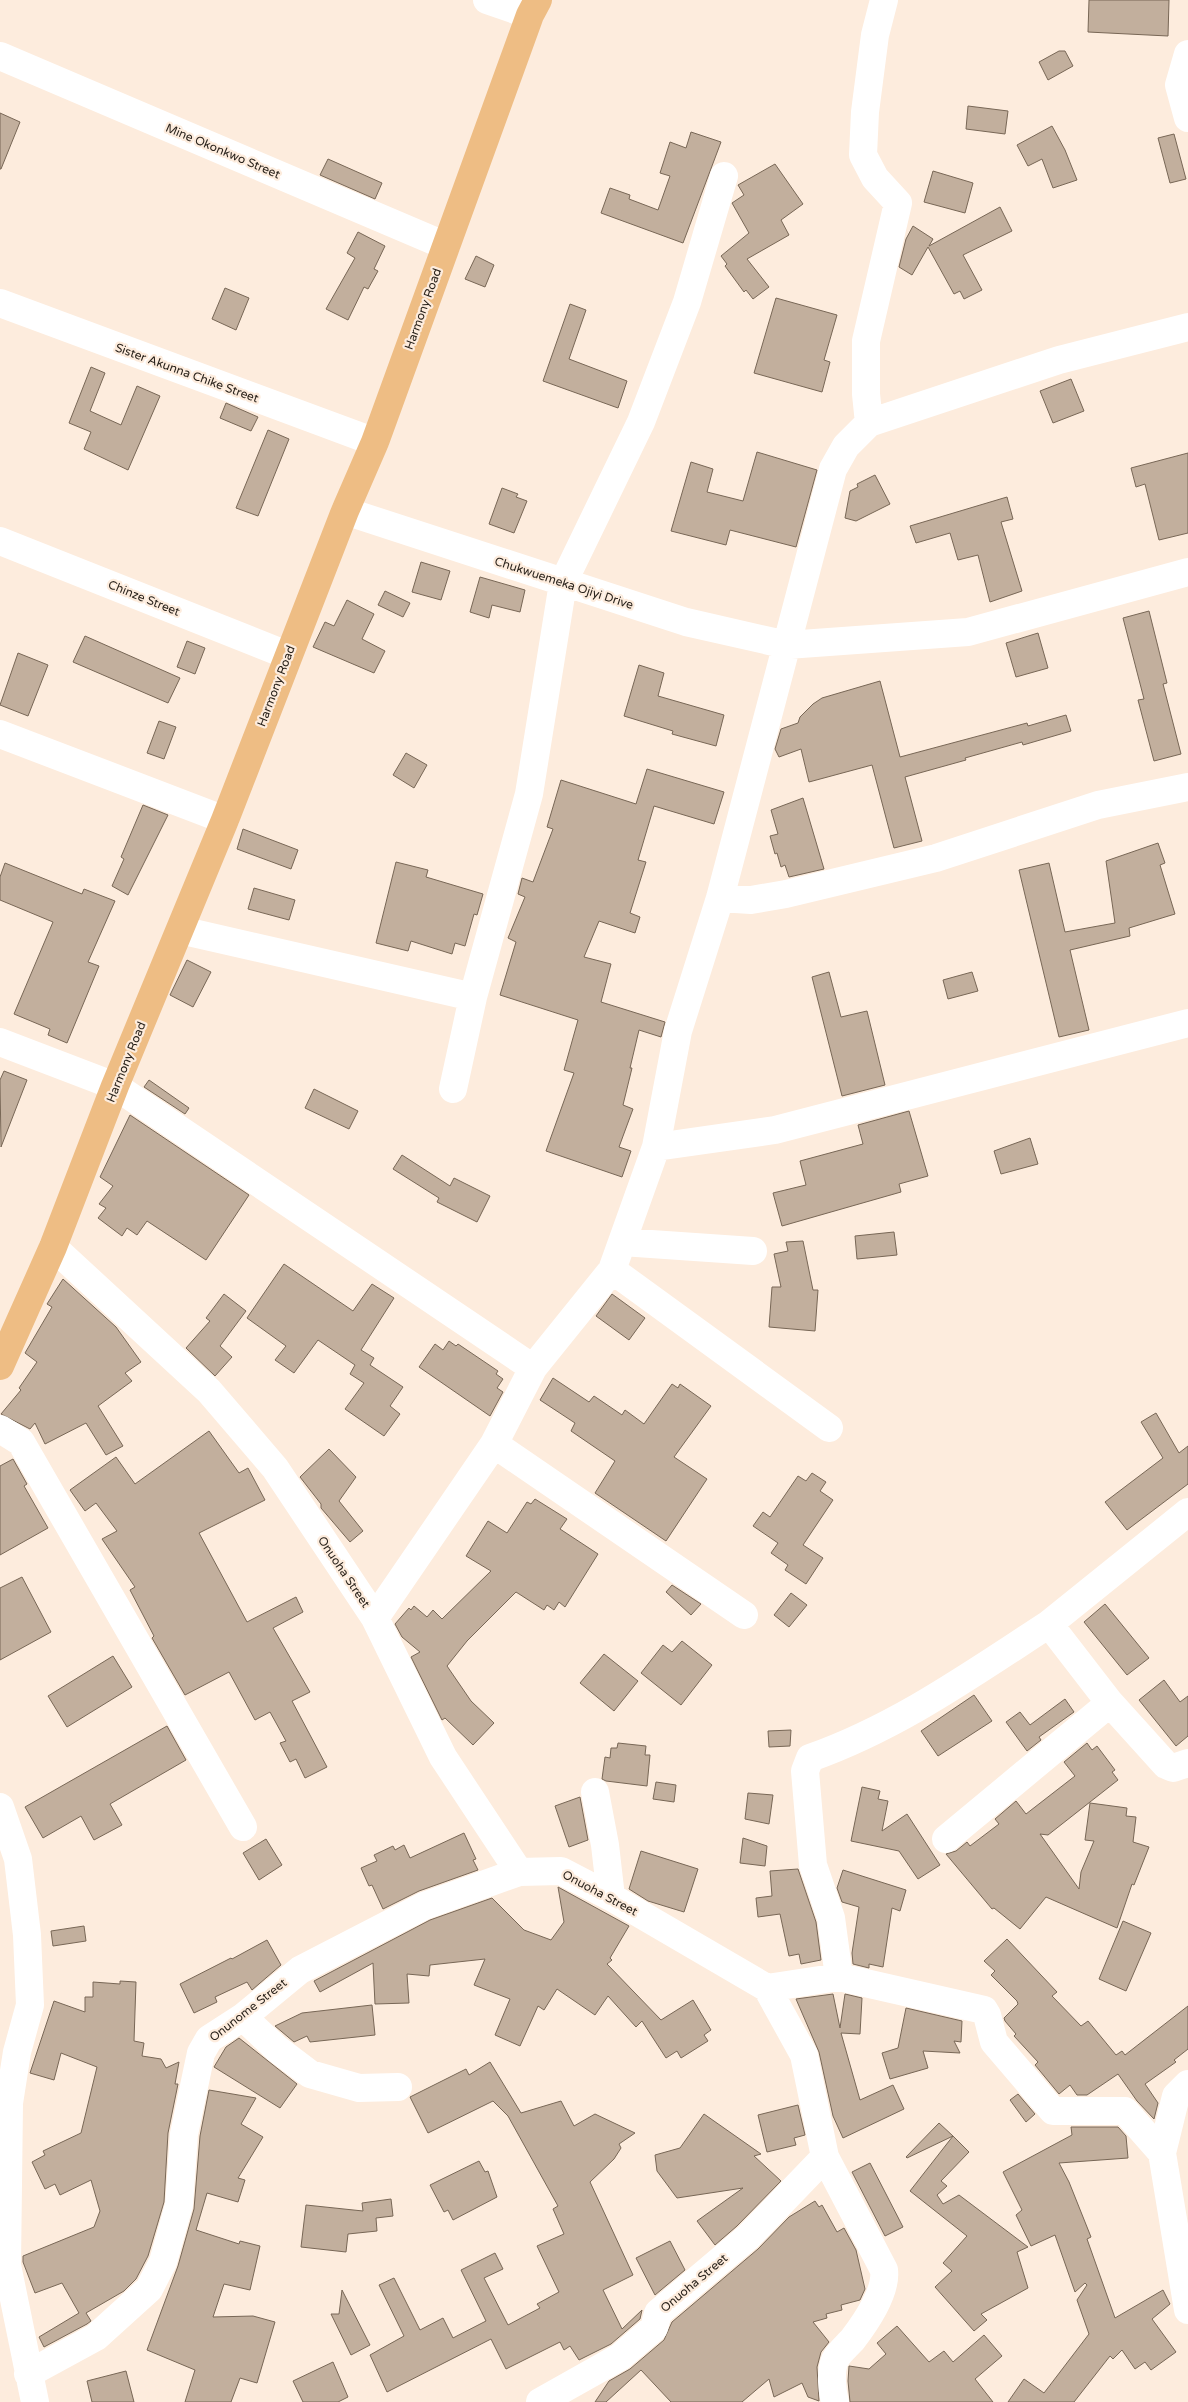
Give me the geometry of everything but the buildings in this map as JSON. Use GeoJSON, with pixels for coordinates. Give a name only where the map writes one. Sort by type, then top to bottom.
{"type":"FeatureCollection","features":[{"type":"Feature","properties":{"kind":"main road","name":"Harmony Road"},"geometry":{"type":"LineString","coordinates":[[0,1366],[53,1247],[116,1086],[225,820],[287,656],[375,442],[534,8]]}},
{"type":"Feature","properties":{"kind":"street"},"geometry":{"type":"LineString","coordinates":[[487,0],[534,8]]}},
{"type":"Feature","properties":{"kind":"street"},"geometry":{"type":"LineString","coordinates":[[869,423],[866,394],[866,341],[898,203],[875,178],[863,155],[865,112],[874,44],[884,0]]}},
{"type":"Feature","properties":{"kind":"street"},"geometry":{"type":"LineString","coordinates":[[1188,54],[1179,85],[1188,118]]}},
{"type":"Feature","properties":{"kind":"street","name":"Mine Okonkwo Street"},"geometry":{"type":"LineString","coordinates":[[0,56],[446,246]]}},
{"type":"Feature","properties":{"kind":"street"},"geometry":{"type":"LineString","coordinates":[[453,1089],[473,997],[529,794],[563,583],[641,422],[687,302],[724,176]]}},
{"type":"Feature","properties":{"kind":"street","name":"Sister Akunna Chike Street"},"geometry":{"type":"LineString","coordinates":[[0,303],[375,442]]}},
{"type":"Feature","properties":{"kind":"street"},"geometry":{"type":"LineString","coordinates":[[375,1618],[494,1444],[533,1368],[612,1270],[656,1147],[678,1031],[720,898],[833,468],[846,446],[869,423],[1059,360],[1188,327]]}},
{"type":"Feature","properties":{"kind":"street","name":"Chukwuemeka Ojiyi Drive"},"geometry":{"type":"LineString","coordinates":[[345,512],[686,622],[787,644],[968,632],[1188,572]]}},
{"type":"Feature","properties":{"kind":"street","name":"Chinze Street"},"geometry":{"type":"LineString","coordinates":[[0,541],[287,656]]}},
{"type":"Feature","properties":{"kind":"street"},"geometry":{"type":"LineString","coordinates":[[0,734],[225,820]]}},
{"type":"Feature","properties":{"kind":"street"},"geometry":{"type":"LineString","coordinates":[[720,898],[751,900],[823,885],[936,858],[1098,805],[1188,787]]}},
{"type":"Feature","properties":{"kind":"street"},"geometry":{"type":"LineString","coordinates":[[180,930],[473,997]]}},
{"type":"Feature","properties":{"kind":"street"},"geometry":{"type":"LineString","coordinates":[[656,1147],[775,1130],[1188,1023]]}},
{"type":"Feature","properties":{"kind":"street"},"geometry":{"type":"LineString","coordinates":[[0,1042],[116,1086],[533,1368]]}},
{"type":"Feature","properties":{"kind":"street"},"geometry":{"type":"LineString","coordinates":[[622,1242],[753,1250]]}},
{"type":"Feature","properties":{"kind":"street","name":"Onuoha Street"},"geometry":{"type":"LineString","coordinates":[[53,1247],[209,1391],[275,1468],[375,1618],[442,1757],[520,1872],[562,1871],[611,1897],[767,1988]]}},
{"type":"Feature","properties":{"kind":"street"},"geometry":{"type":"LineString","coordinates":[[612,1270],[829,1428]]}},
{"type":"Feature","properties":{"kind":"street"},"geometry":{"type":"LineString","coordinates":[[0,1429],[22,1442],[243,1827]]}},
{"type":"Feature","properties":{"kind":"street"},"geometry":{"type":"LineString","coordinates":[[494,1444],[744,1615]]}},
{"type":"Feature","properties":{"kind":"street"},"geometry":{"type":"LineString","coordinates":[[840,1977],[831,1918],[813,1864],[805,1771],[810,1758],[882,1729],[1049,1624],[1188,1512]]}},
{"type":"Feature","properties":{"kind":"street"},"geometry":{"type":"LineString","coordinates":[[1049,1624],[1110,1703],[1166,1765],[1174,1768],[1188,1763]]}},
{"type":"Feature","properties":{"kind":"street"},"geometry":{"type":"LineString","coordinates":[[946,1839],[1110,1703]]}},
{"type":"Feature","properties":{"kind":"street"},"geometry":{"type":"LineString","coordinates":[[595,1792],[605,1845],[611,1897]]}},
{"type":"Feature","properties":{"kind":"street"},"geometry":{"type":"LineString","coordinates":[[0,1807],[18,1859],[27,1935],[30,2005],[16,2052],[9,2103],[7,2265],[35,2402]]}},
{"type":"Feature","properties":{"kind":"street","name":"Onunome Street"},"geometry":{"type":"LineString","coordinates":[[28,2374],[96,2337],[149,2288],[163,2262],[179,2204],[184,2134],[201,2053],[209,2039],[243,2017],[300,1970],[424,1906],[520,1872]]}},
{"type":"Feature","properties":{"kind":"street"},"geometry":{"type":"LineString","coordinates":[[835,2402],[832,2390],[835,2361],[855,2336],[886,2280],[884,2270],[825,2157],[804,2055],[767,1988],[840,1977],[984,2010],[988,2015],[994,2042],[1053,2111],[1125,2111],[1162,2153]]}},
{"type":"Feature","properties":{"kind":"street"},"geometry":{"type":"LineString","coordinates":[[243,2017],[277,2049],[310,2074],[359,2088],[398,2087]]}},
{"type":"Feature","properties":{"kind":"street"},"geometry":{"type":"LineString","coordinates":[[1188,2084],[1176,2096],[1162,2153],[1188,2310]]}},
{"type":"Feature","properties":{"kind":"street","name":"Onuoha Street"},"geometry":{"type":"LineString","coordinates":[[540,2402],[568,2395],[620,2357],[654,2328],[658,2313],[748,2237],[825,2157]]}}]}
